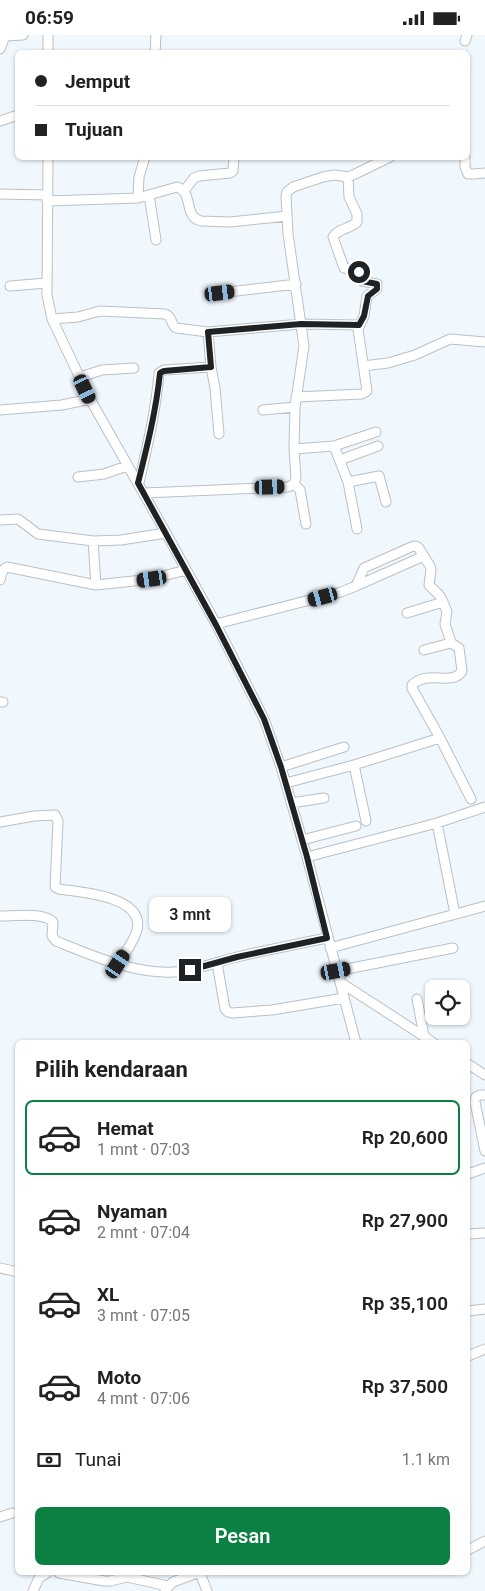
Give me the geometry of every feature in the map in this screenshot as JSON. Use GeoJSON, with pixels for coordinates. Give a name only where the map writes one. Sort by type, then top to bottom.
{"type":"FeatureCollection","features":[{"type":"Feature","properties":{"kind":"street"},"geometry":{"type":"LineString","coordinates":[[0,49],[4,36],[23,35]]}},
{"type":"Feature","properties":{"kind":"street"},"geometry":{"type":"LineString","coordinates":[[48,35],[48,50]]}},
{"type":"Feature","properties":{"kind":"street"},"geometry":{"type":"LineString","coordinates":[[155,50],[156,35]]}},
{"type":"Feature","properties":{"kind":"street"},"geometry":{"type":"LineString","coordinates":[[0,121],[15,116]]}},
{"type":"Feature","properties":{"kind":"street"},"geometry":{"type":"LineString","coordinates":[[48,160],[48,299],[52,319],[90,399],[144,493],[259,706],[286,783],[307,857],[323,939],[330,948],[355,1040]]}},
{"type":"Feature","properties":{"kind":"street"},"geometry":{"type":"LineString","coordinates":[[144,160],[139,177],[156,240]]}},
{"type":"Feature","properties":{"kind":"street"},"geometry":{"type":"LineString","coordinates":[[184,191],[199,176],[230,173],[233,171],[234,160]]}},
{"type":"Feature","properties":{"kind":"street"},"geometry":{"type":"LineString","coordinates":[[144,493],[288,487],[294,484],[296,478],[294,449],[296,402],[304,346],[286,216],[286,196],[291,189],[329,175],[348,177],[385,160]]}},
{"type":"Feature","properties":{"kind":"street"},"geometry":{"type":"LineString","coordinates":[[465,160],[465,167],[468,173],[474,175],[485,173]]}},
{"type":"Feature","properties":{"kind":"street"},"geometry":{"type":"LineString","coordinates":[[263,410],[296,402],[366,393],[367,388],[359,325],[364,316],[368,296],[377,289],[377,284],[362,281],[358,270],[344,268],[333,239],[335,233],[357,222],[349,197],[348,177]]}},
{"type":"Feature","properties":{"kind":"street"},"geometry":{"type":"LineString","coordinates":[[0,193],[47,198],[144,197],[177,187],[184,191],[192,216],[196,220],[230,222],[286,216]]}},
{"type":"Feature","properties":{"kind":"street"},"geometry":{"type":"LineString","coordinates":[[10,286],[48,283]]}},
{"type":"Feature","properties":{"kind":"street"},"geometry":{"type":"LineString","coordinates":[[220,293],[296,284]]}},
{"type":"Feature","properties":{"kind":"street"},"geometry":{"type":"LineString","coordinates":[[52,319],[83,316],[97,311],[165,314],[171,318],[173,326],[176,328],[208,332],[301,324],[359,325]]}},
{"type":"Feature","properties":{"kind":"street"},"geometry":{"type":"LineString","coordinates":[[208,332],[219,434]]}},
{"type":"Feature","properties":{"kind":"street"},"geometry":{"type":"LineString","coordinates":[[363,366],[388,363],[415,355],[450,339],[485,342]]}},
{"type":"Feature","properties":{"kind":"street"},"geometry":{"type":"LineString","coordinates":[[138,483],[155,412],[160,373],[164,371],[211,367]]}},
{"type":"Feature","properties":{"kind":"street"},"geometry":{"type":"LineString","coordinates":[[80,377],[107,369],[134,368]]}},
{"type":"Feature","properties":{"kind":"street"},"geometry":{"type":"LineString","coordinates":[[0,410],[62,405],[90,399]]}},
{"type":"Feature","properties":{"kind":"street"},"geometry":{"type":"LineString","coordinates":[[294,449],[334,446],[376,432]]}},
{"type":"Feature","properties":{"kind":"street"},"geometry":{"type":"LineString","coordinates":[[334,446],[348,482],[357,529]]}},
{"type":"Feature","properties":{"kind":"street"},"geometry":{"type":"LineString","coordinates":[[340,460],[378,446]]}},
{"type":"Feature","properties":{"kind":"street"},"geometry":{"type":"LineString","coordinates":[[78,477],[104,474],[127,465]]}},
{"type":"Feature","properties":{"kind":"street"},"geometry":{"type":"LineString","coordinates":[[348,482],[379,476],[386,502]]}},
{"type":"Feature","properties":{"kind":"street"},"geometry":{"type":"LineString","coordinates":[[294,484],[300,491],[306,524]]}},
{"type":"Feature","properties":{"kind":"street"},"geometry":{"type":"LineString","coordinates":[[0,520],[18,519],[38,534],[93,541],[121,540],[166,533]]}},
{"type":"Feature","properties":{"kind":"street"},"geometry":{"type":"LineString","coordinates":[[93,541],[96,585]]}},
{"type":"Feature","properties":{"kind":"street"},"geometry":{"type":"LineString","coordinates":[[356,585],[364,568],[411,547],[418,547],[424,556],[431,570],[429,585],[440,596],[447,612],[445,624],[451,643],[459,648],[462,671],[460,675],[453,679],[431,677],[422,679],[412,685],[413,691],[440,737],[471,799]]}},
{"type":"Feature","properties":{"kind":"street"},"geometry":{"type":"LineString","coordinates":[[216,625],[341,592],[424,556]]}},
{"type":"Feature","properties":{"kind":"street"},"geometry":{"type":"LineString","coordinates":[[0,580],[4,568],[7,567],[96,585],[152,579],[186,571]]}},
{"type":"Feature","properties":{"kind":"street"},"geometry":{"type":"LineString","coordinates":[[407,613],[443,602]]}},
{"type":"Feature","properties":{"kind":"street"},"geometry":{"type":"LineString","coordinates":[[424,650],[451,643]]}},
{"type":"Feature","properties":{"kind":"street"},"geometry":{"type":"LineString","coordinates":[[286,783],[354,765],[440,737]]}},
{"type":"Feature","properties":{"kind":"street"},"geometry":{"type":"LineString","coordinates":[[281,767],[344,747]]}},
{"type":"Feature","properties":{"kind":"street"},"geometry":{"type":"LineString","coordinates":[[354,765],[366,821]]}},
{"type":"Feature","properties":{"kind":"street"},"geometry":{"type":"LineString","coordinates":[[291,803],[324,798]]}},
{"type":"Feature","properties":{"kind":"street"},"geometry":{"type":"LineString","coordinates":[[307,857],[437,823],[485,807]]}},
{"type":"Feature","properties":{"kind":"street"},"geometry":{"type":"LineString","coordinates":[[0,822],[55,815],[58,821],[55,887],[114,899],[125,905],[136,917],[137,930],[118,964]]}},
{"type":"Feature","properties":{"kind":"street"},"geometry":{"type":"LineString","coordinates":[[437,823],[455,913]]}},
{"type":"Feature","properties":{"kind":"street"},"geometry":{"type":"LineString","coordinates":[[302,840],[356,826]]}},
{"type":"Feature","properties":{"kind":"street"},"geometry":{"type":"LineString","coordinates":[[330,948],[485,906]]}},
{"type":"Feature","properties":{"kind":"street"},"geometry":{"type":"LineString","coordinates":[[0,916],[47,917],[53,922],[52,936],[56,941],[118,964],[152,971],[174,972],[323,939]]}},
{"type":"Feature","properties":{"kind":"street"},"geometry":{"type":"LineString","coordinates":[[336,971],[452,948]]}},
{"type":"Feature","properties":{"kind":"street"},"geometry":{"type":"LineString","coordinates":[[217,963],[225,1009],[228,1012],[272,1010],[344,998]]}},
{"type":"Feature","properties":{"kind":"street"},"geometry":{"type":"LineString","coordinates":[[340,983],[430,1040]]}},
{"type":"Feature","properties":{"kind":"street"},"geometry":{"type":"LineString","coordinates":[[417,999],[424,1036]]}},
{"type":"Feature","properties":{"kind":"street"},"geometry":{"type":"LineString","coordinates":[[470,1065],[485,1075]]}},
{"type":"Feature","properties":{"kind":"street"},"geometry":{"type":"LineString","coordinates":[[485,1095],[476,1097],[475,1102],[485,1151]]}},
{"type":"Feature","properties":{"kind":"street"},"geometry":{"type":"LineString","coordinates":[[470,1174],[485,1168]]}},
{"type":"Feature","properties":{"kind":"street"},"geometry":{"type":"LineString","coordinates":[[470,1234],[485,1233]]}},
{"type":"Feature","properties":{"kind":"street"},"geometry":{"type":"LineString","coordinates":[[0,1268],[15,1271]]}},
{"type":"Feature","properties":{"kind":"street"},"geometry":{"type":"LineString","coordinates":[[470,1311],[485,1309]]}},
{"type":"Feature","properties":{"kind":"street"},"geometry":{"type":"LineString","coordinates":[[470,1355],[485,1349]]}},
{"type":"Feature","properties":{"kind":"street"},"geometry":{"type":"LineString","coordinates":[[0,1517],[12,1513]]}},
{"type":"Feature","properties":{"kind":"street"},"geometry":{"type":"LineString","coordinates":[[470,1549],[485,1541]]}},
{"type":"Feature","properties":{"kind":"street"},"geometry":{"type":"LineString","coordinates":[[33,1591],[39,1578],[44,1575]]}},
{"type":"Feature","properties":{"kind":"street"},"geometry":{"type":"LineString","coordinates":[[68,1575],[97,1581],[110,1581],[127,1577],[166,1589],[173,1582],[193,1575]]}},
{"type":"Feature","properties":{"kind":"street"},"geometry":{"type":"LineString","coordinates":[[200,1575],[207,1591]]}},
{"type":"Feature","properties":{"kind":"route"},"geometry":{"type":"LineString","coordinates":[[190,970],[237,957],[327,938],[307,857],[281,767],[259,706],[138,483],[155,412],[160,373],[164,371],[211,367],[208,332],[301,324],[359,325],[364,316],[368,296],[377,289],[377,284],[362,281],[359,272]]}}]}
